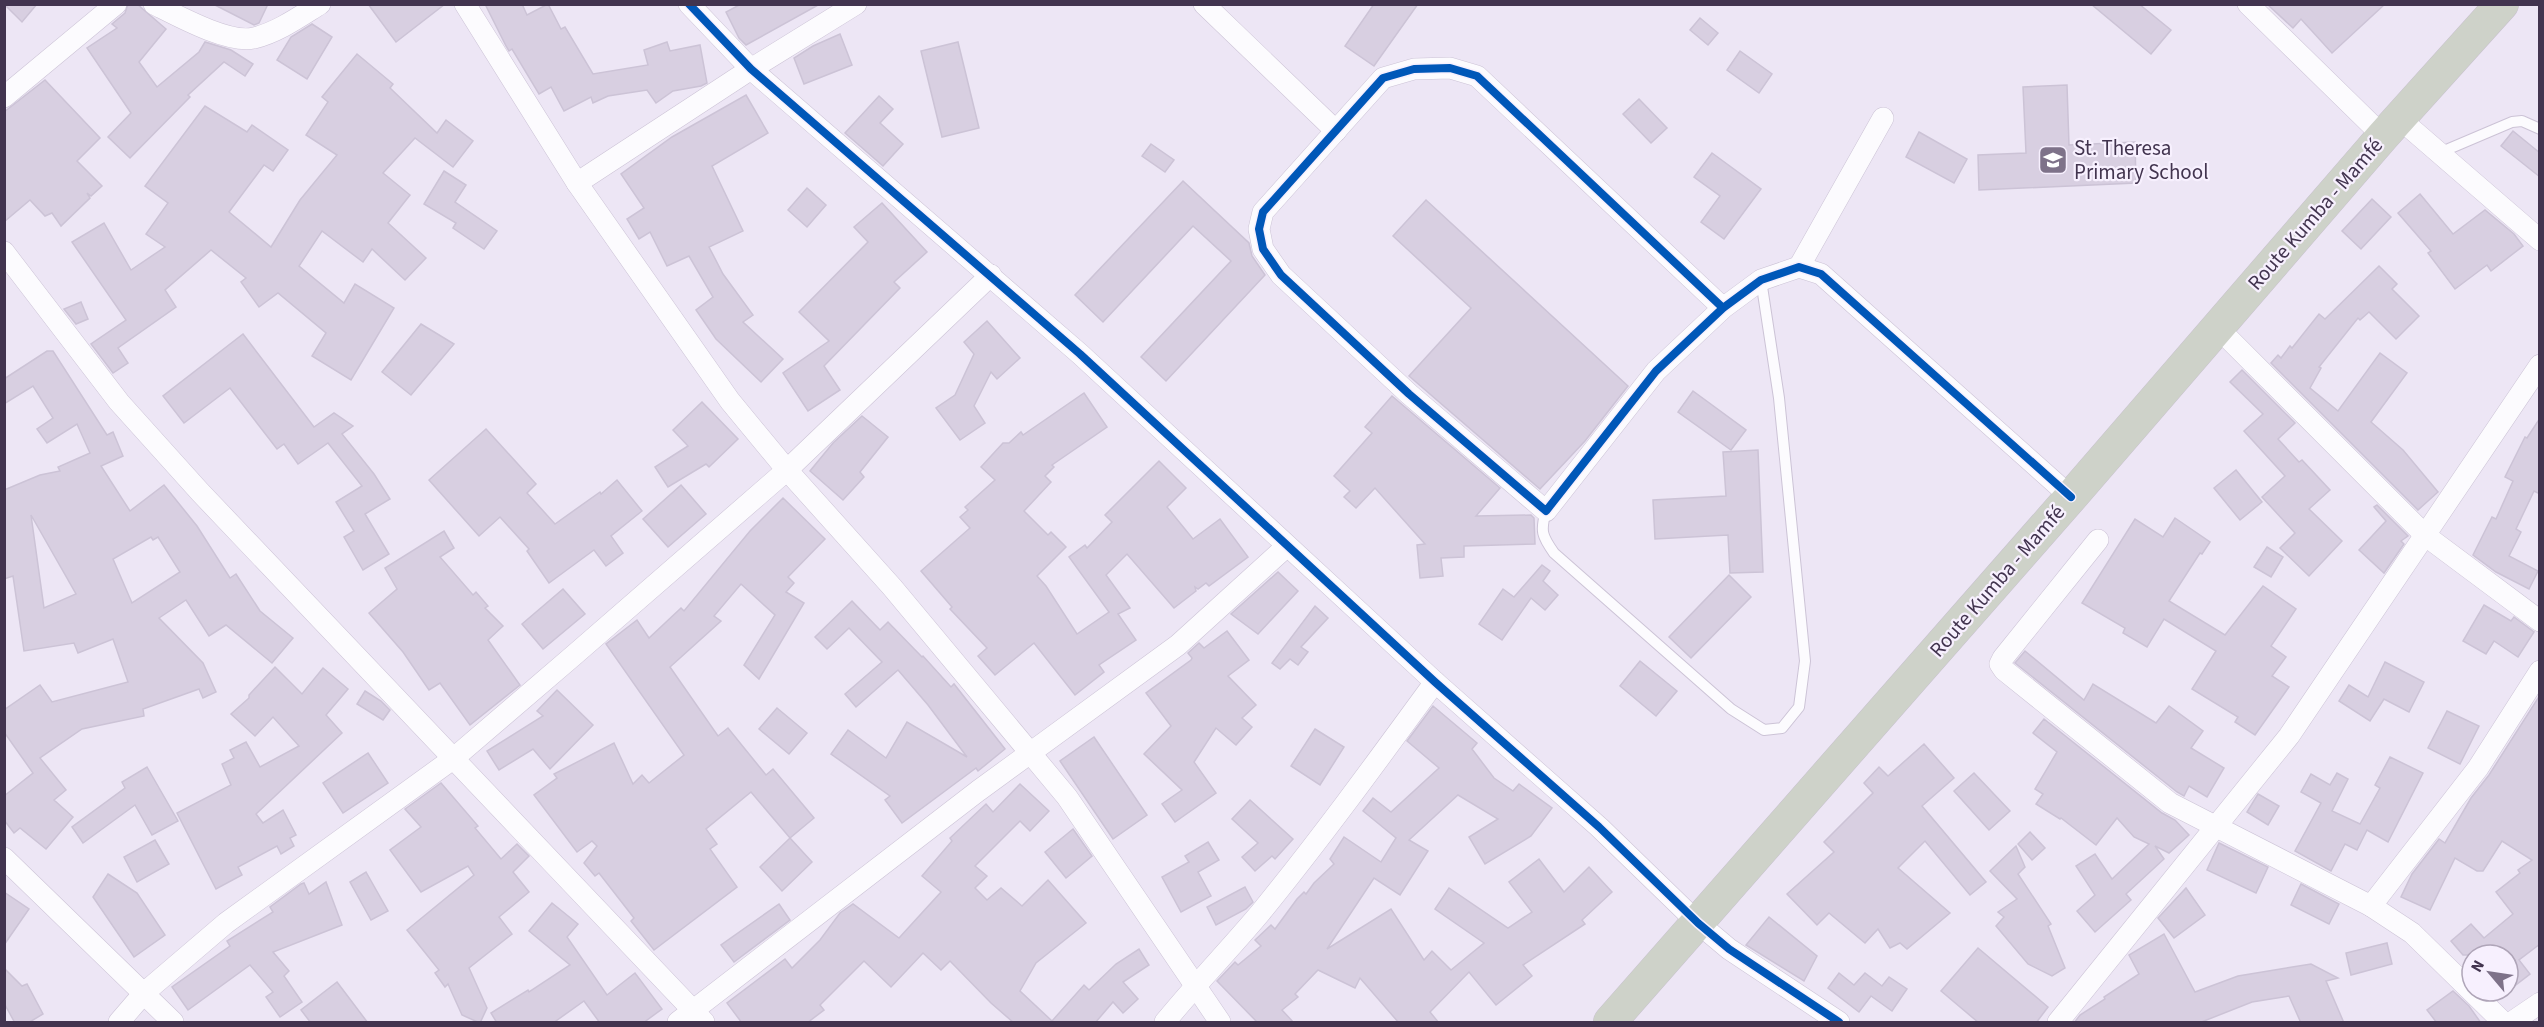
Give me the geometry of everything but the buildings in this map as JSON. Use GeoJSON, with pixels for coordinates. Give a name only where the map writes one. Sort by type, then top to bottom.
{"type":"FeatureCollection","features":[{"type":"Feature","properties":{"kind":"highway","name":"Route Kumba - Mamfé"},"geometry":{"type":"LineString","coordinates":[[1610,1023],[2502,4]]}},
{"type":"Feature","properties":{"kind":"street"},"geometry":{"type":"LineString","coordinates":[[4,97],[116,4]]}},
{"type":"Feature","properties":{"kind":"street"},"geometry":{"type":"LineString","coordinates":[[154,4],[204,28],[228,36],[251,39],[276,31],[320,4]]}},
{"type":"Feature","properties":{"kind":"street"},"geometry":{"type":"LineString","coordinates":[[465,4],[578,183],[730,401],[787,470],[892,587],[1067,797],[1220,1023]]}},
{"type":"Feature","properties":{"kind":"street"},"geometry":{"type":"LineString","coordinates":[[689,4],[751,69],[1080,354],[1435,682],[1599,828],[1698,922],[1730,949],[1839,1023]]}},
{"type":"Feature","properties":{"kind":"street"},"geometry":{"type":"LineString","coordinates":[[578,183],[751,69],[856,4]]}},
{"type":"Feature","properties":{"kind":"street"},"geometry":{"type":"LineString","coordinates":[[1204,4],[1336,131]]}},
{"type":"Feature","properties":{"kind":"street"},"geometry":{"type":"LineString","coordinates":[[2248,4],[2392,127],[2439,153],[2540,240]]}},
{"type":"Feature","properties":{"kind":"street"},"geometry":{"type":"LineString","coordinates":[[1723,308],[1477,76],[1450,68],[1414,69],[1383,78],[1263,212],[1259,229],[1263,249],[1281,275],[1401,386],[1546,511],[1656,371],[1723,308],[1761,280],[1799,267],[1821,274],[2071,497]]}},
{"type":"Feature","properties":{"kind":"street"},"geometry":{"type":"LineString","coordinates":[[1799,267],[1883,118]]}},
{"type":"Feature","properties":{"kind":"street"},"geometry":{"type":"LineString","coordinates":[[4,252],[119,402],[200,492],[454,758],[692,1019],[978,790],[1178,645],[1287,546]]}},
{"type":"Feature","properties":{"kind":"street"},"geometry":{"type":"LineString","coordinates":[[119,1023],[144,993],[225,923],[454,758],[787,470],[991,275]]}},
{"type":"Feature","properties":{"kind":"street"},"geometry":{"type":"LineString","coordinates":[[2217,327],[2426,536],[2540,621]]}},
{"type":"Feature","properties":{"kind":"street"},"geometry":{"type":"LineString","coordinates":[[2058,1023],[2289,736],[2540,365]]}},
{"type":"Feature","properties":{"kind":"street"},"geometry":{"type":"LineString","coordinates":[[2098,540],[2003,658],[2001,664],[2004,670],[2170,803],[2371,906],[2412,933],[2503,1023]]}},
{"type":"Feature","properties":{"kind":"street"},"geometry":{"type":"LineString","coordinates":[[2371,906],[2478,768],[2540,671]]}},
{"type":"Feature","properties":{"kind":"street"},"geometry":{"type":"LineString","coordinates":[[1165,1023],[1260,913],[1359,786],[1435,682]]}},
{"type":"Feature","properties":{"kind":"street"},"geometry":{"type":"LineString","coordinates":[[4,858],[173,1023]]}},
{"type":"Feature","properties":{"kind":"street"},"geometry":{"type":"LineString","coordinates":[[2512,1023],[2540,1003]]}},
{"type":"Feature","properties":{"kind":"lane"},"geometry":{"type":"LineString","coordinates":[[2439,153],[2512,122],[2522,121],[2540,129]]}},
{"type":"Feature","properties":{"kind":"lane"},"geometry":{"type":"LineString","coordinates":[[1546,511],[1541,526],[1544,539],[1554,553],[1731,709],[1764,730],[1782,728],[1799,707],[1804,662],[1779,398],[1761,280]]}},
{"type":"Feature","properties":{"kind":"cycle path"},"geometry":{"type":"LineString","coordinates":[[689,4],[751,69],[1080,354],[1435,682],[1599,827],[1698,923],[1729,949],[1839,1022]]}},
{"type":"Feature","properties":{"kind":"cycle path"},"geometry":{"type":"LineString","coordinates":[[1723,308],[1477,76],[1450,68],[1414,69],[1383,78],[1263,212],[1259,229],[1263,249],[1281,275],[1409,394],[1546,511],[1656,371],[1723,308],[1761,280],[1799,267],[1821,274],[2071,497]]}},
{"type":"Feature","properties":{"kind":"place","name":"St. Theresa Primary School"},"geometry":{"type":"Point","coordinates":[2053,160]}}]}
